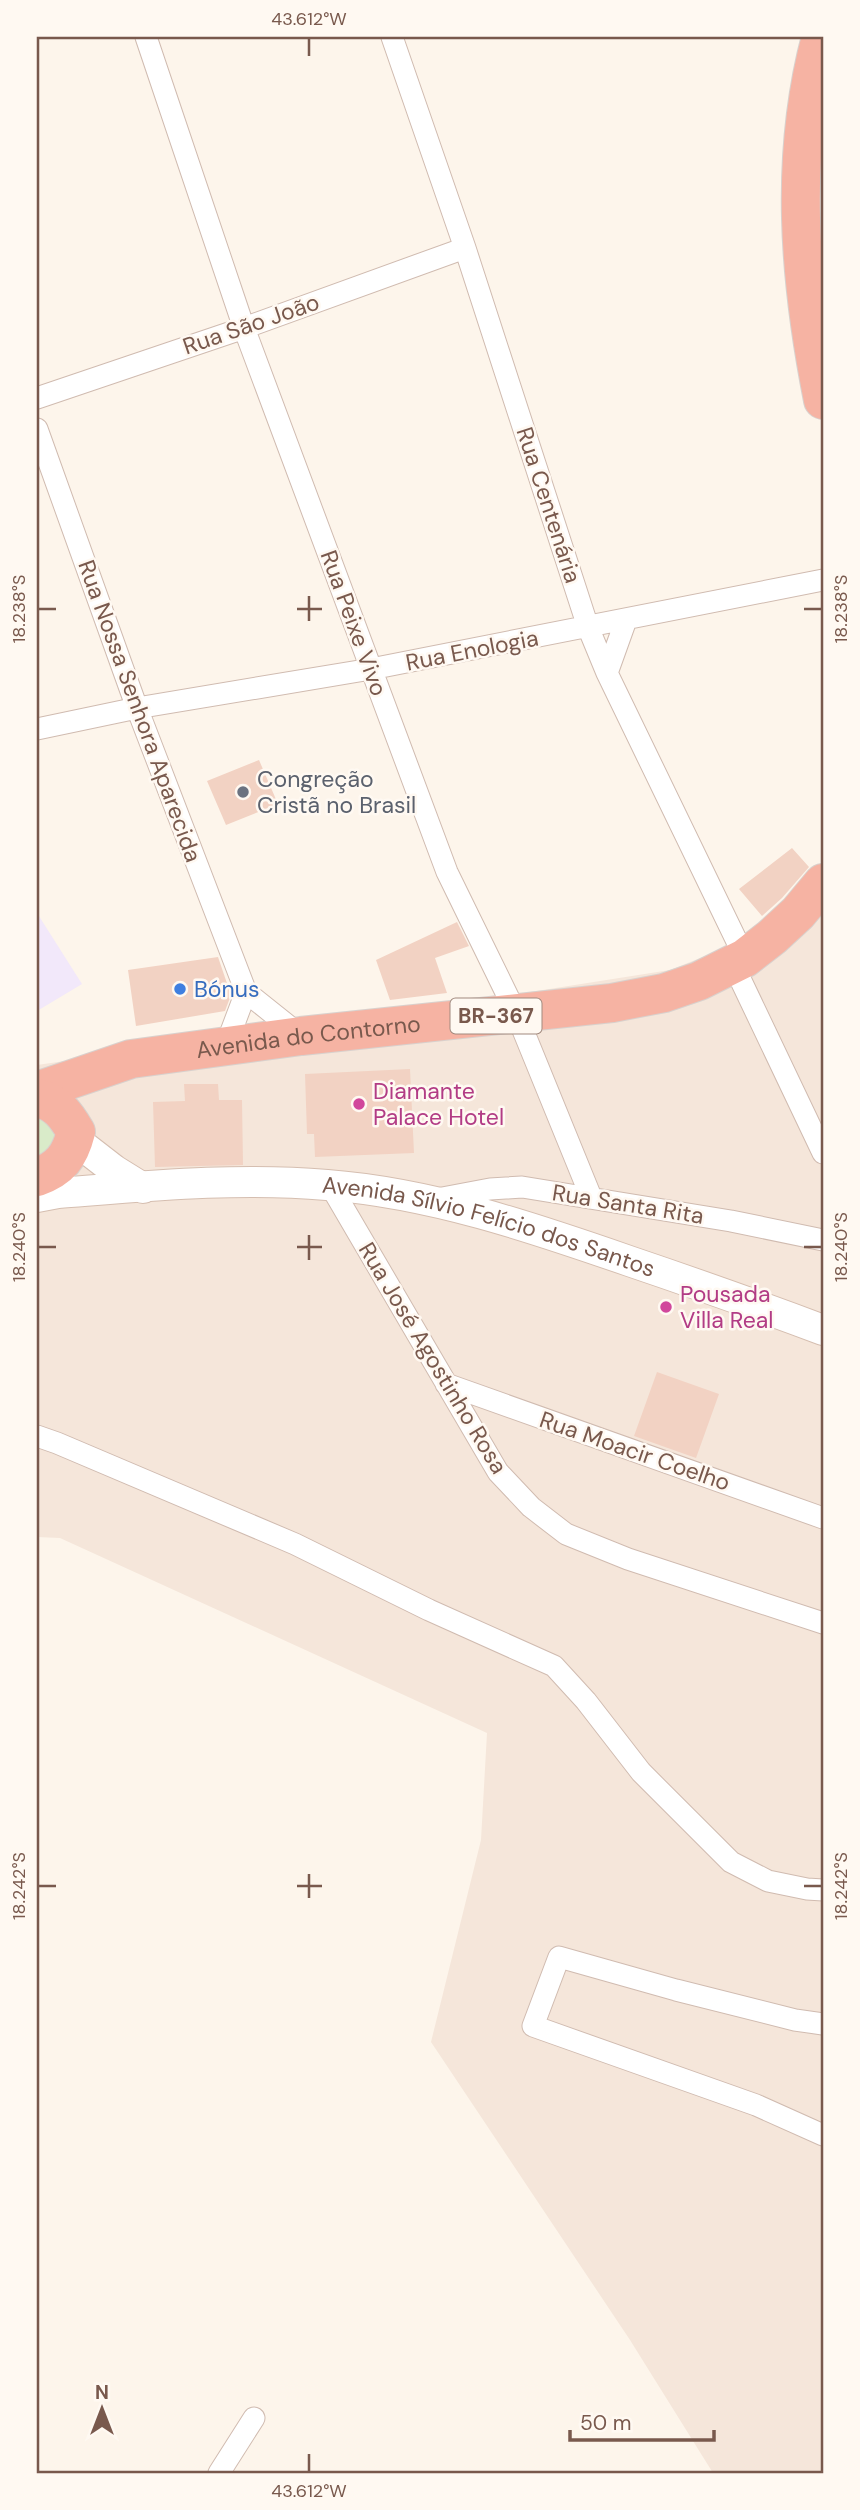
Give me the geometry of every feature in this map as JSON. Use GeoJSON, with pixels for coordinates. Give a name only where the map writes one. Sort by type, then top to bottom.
{"type":"FeatureCollection","features":[{"type":"Feature","properties":{"kind":"highway"},"geometry":{"type":"LineString","coordinates":[[821,37],[810,78],[803,126],[800,220],[808,319],[823,400]]}},
{"type":"Feature","properties":{"kind":"highway","name":"Avenida do Contorno"},"geometry":{"type":"LineString","coordinates":[[131,1059],[301,1036],[640,999],[690,985],[739,961],[772,937],[798,913],[823,883]]}},
{"type":"Feature","properties":{"kind":"highway"},"geometry":{"type":"LineString","coordinates":[[37,1177],[61,1165],[71,1151],[75,1135],[106,1084],[131,1059]]}},
{"type":"Feature","properties":{"kind":"highway","name":"BR-367"},"geometry":{"type":"LineString","coordinates":[[37,1091],[131,1059]]}},
{"type":"Feature","properties":{"kind":"highway"},"geometry":{"type":"LineString","coordinates":[[37,1098],[64,1112],[75,1135]]}},
{"type":"Feature","properties":{"kind":"main road"},"geometry":{"type":"LineString","coordinates":[[75,1135],[114,1170],[143,1188]]}},
{"type":"Feature","properties":{"kind":"main road","name":"Avenida Sílvio Felício dos Santos"},"geometry":{"type":"LineString","coordinates":[[37,1197],[199,1182],[271,1182],[330,1185],[432,1200],[542,1230],[823,1330]]}},
{"type":"Feature","properties":{"kind":"street","name":"Rua Peixe Vivo"},"geometry":{"type":"LineString","coordinates":[[146,37],[244,328],[447,872],[516,1013],[591,1197]]}},
{"type":"Feature","properties":{"kind":"street","name":"Rua Centenária"},"geometry":{"type":"LineString","coordinates":[[392,37],[465,248],[588,627],[823,1153]]}},
{"type":"Feature","properties":{"kind":"street","name":"Rua São João"},"geometry":{"type":"LineString","coordinates":[[37,398],[244,328],[465,248]]}},
{"type":"Feature","properties":{"kind":"street","name":"Rua Nossa Senhora Aparecida"},"geometry":{"type":"LineString","coordinates":[[37,429],[137,708],[246,992]]}},
{"type":"Feature","properties":{"kind":"street","name":"Rua Enologia"},"geometry":{"type":"LineString","coordinates":[[37,729],[137,708],[371,669],[823,580]]}},
{"type":"Feature","properties":{"kind":"street"},"geometry":{"type":"LineString","coordinates":[[607,673],[626,620]]}},
{"type":"Feature","properties":{"kind":"street"},"geometry":{"type":"LineString","coordinates":[[226,1045],[246,992],[301,1036]]}},
{"type":"Feature","properties":{"kind":"street","name":"Rua José Agostinho Rosa"},"geometry":{"type":"LineString","coordinates":[[330,1185],[498,1472],[531,1507],[566,1534],[628,1559],[823,1623]]}},
{"type":"Feature","properties":{"kind":"street","name":"Rua Santa Rita"},"geometry":{"type":"LineString","coordinates":[[432,1200],[490,1189],[522,1187],[732,1221],[823,1240]]}},
{"type":"Feature","properties":{"kind":"street","name":"Rua Moacir Coelho"},"geometry":{"type":"LineString","coordinates":[[446,1384],[823,1518]]}},
{"type":"Feature","properties":{"kind":"street"},"geometry":{"type":"LineString","coordinates":[[37,1436],[295,1544],[429,1610],[554,1665],[586,1701],[640,1772],[731,1862],[768,1881],[823,1890]]}},
{"type":"Feature","properties":{"kind":"street"},"geometry":{"type":"LineString","coordinates":[[823,2024],[795,2020],[559,1957],[533,2026],[756,2105],[823,2134]]}},
{"type":"Feature","properties":{"kind":"street"},"geometry":{"type":"LineString","coordinates":[[219,2473],[254,2418]]}},
{"type":"Feature","properties":{"kind":"shaded area"},"geometry":{"type":"Polygon","coordinates":[[[823,909],[823,2473],[713,2473],[630,2340],[431,2042],[481,1840],[487,1733],[60,1538],[37,1537],[37,1065],[371,1017],[670,970],[823,909]]]}},
{"type":"Feature","properties":{"kind":"shaded area"},"geometry":{"type":"Polygon","coordinates":[[[37,913],[82,984],[37,1011],[37,913]]]}},
{"type":"Feature","properties":{"kind":"green space"},"geometry":{"type":"Polygon","coordinates":[[[37,1111],[68,1130],[37,1168],[37,1111]]]}},
{"type":"Feature","properties":{"kind":"building","name":"Congreção Cristã no Brasil"},"geometry":{"type":"Polygon","coordinates":[[[259,760],[278,804],[226,825],[207,781],[259,760]]]}},
{"type":"Feature","properties":{"kind":"building"},"geometry":{"type":"Polygon","coordinates":[[[792,848],[809,867],[762,916],[739,889],[792,848]]]}},
{"type":"Feature","properties":{"kind":"building"},"geometry":{"type":"Polygon","coordinates":[[[457,922],[469,946],[435,958],[447,993],[390,1000],[376,960],[457,922]]]}},
{"type":"Feature","properties":{"kind":"building","name":"Bónus"},"geometry":{"type":"Polygon","coordinates":[[[218,957],[231,995],[225,1011],[136,1026],[128,970],[218,957]]]}},
{"type":"Feature","properties":{"kind":"building","name":"Diamante Palace Hotel"},"geometry":{"type":"Polygon","coordinates":[[[410,1069],[414,1153],[315,1157],[314,1134],[307,1134],[305,1074],[410,1069]]]}},
{"type":"Feature","properties":{"kind":"building"},"geometry":{"type":"Polygon","coordinates":[[[184,1084],[218,1084],[219,1100],[242,1100],[243,1165],[155,1167],[153,1102],[185,1101],[184,1084]]]}},
{"type":"Feature","properties":{"kind":"building"},"geometry":{"type":"Polygon","coordinates":[[[657,1372],[719,1394],[696,1458],[634,1436],[657,1372]]]}},
{"type":"Feature","properties":{"kind":"place","name":"Congreção Cristã no Brasil"},"geometry":{"type":"Point","coordinates":[243,792]}},
{"type":"Feature","properties":{"kind":"place","name":"Bónus"},"geometry":{"type":"Point","coordinates":[180,989]}},
{"type":"Feature","properties":{"kind":"place","name":"Diamante Palace Hotel"},"geometry":{"type":"Point","coordinates":[359,1104]}},
{"type":"Feature","properties":{"kind":"place","name":"Pousada Villa Real"},"geometry":{"type":"Point","coordinates":[666,1307]}}]}
